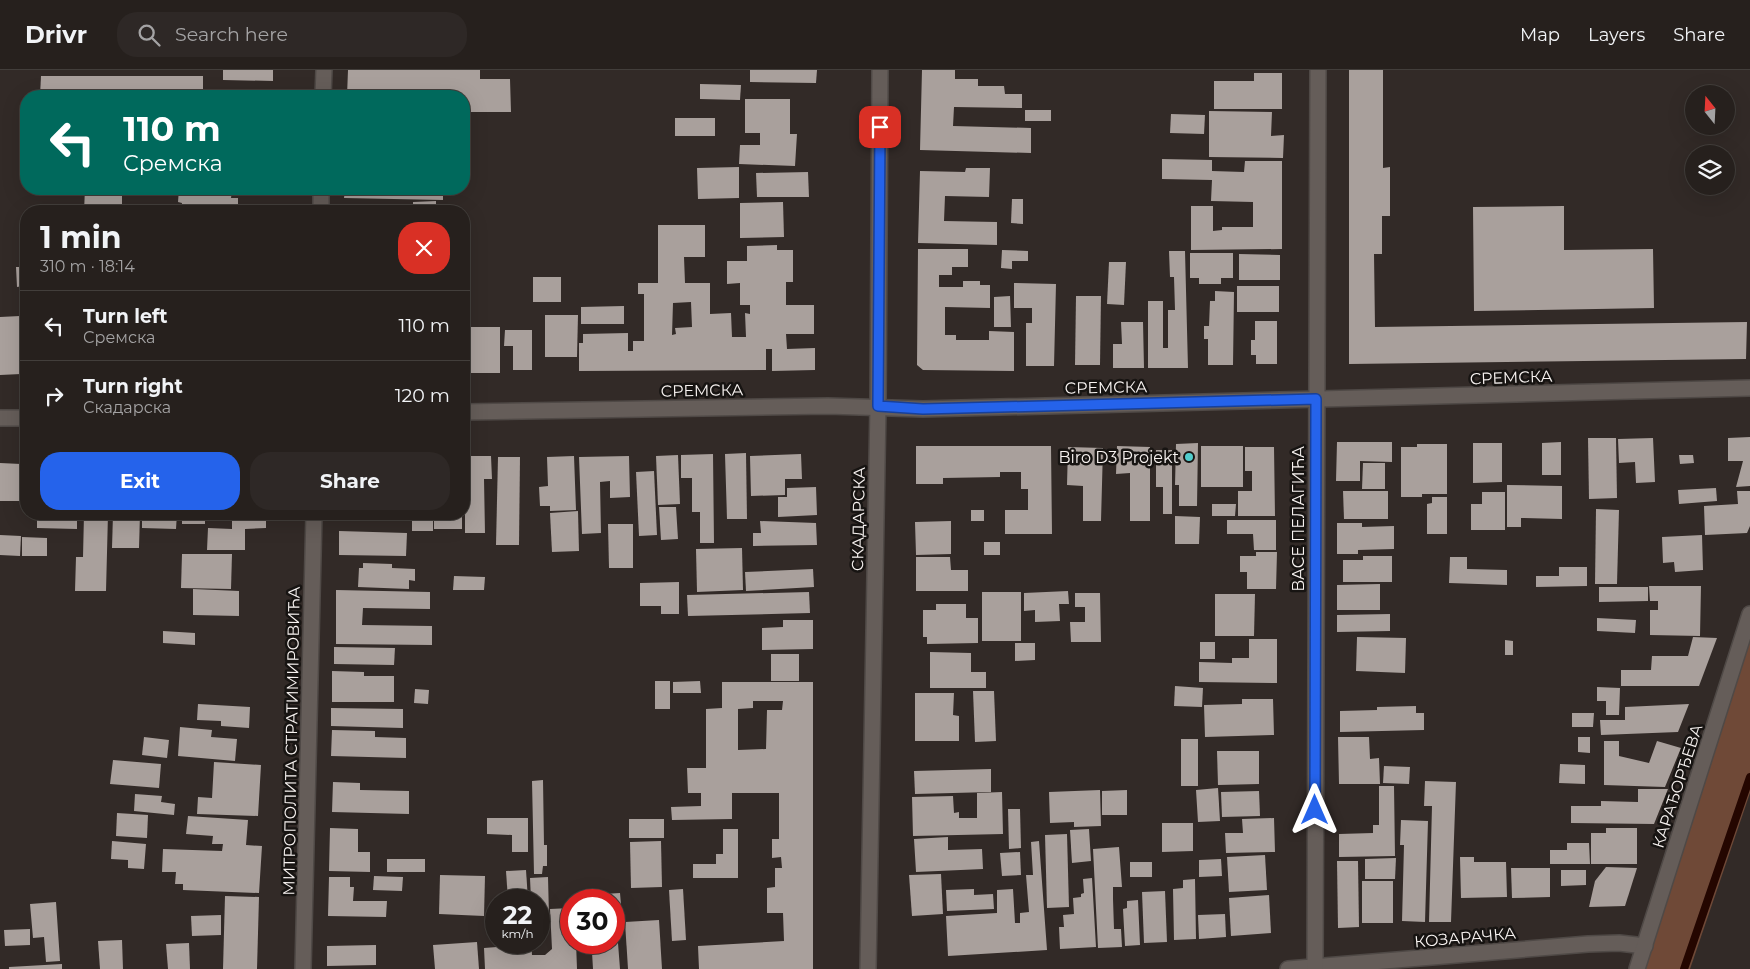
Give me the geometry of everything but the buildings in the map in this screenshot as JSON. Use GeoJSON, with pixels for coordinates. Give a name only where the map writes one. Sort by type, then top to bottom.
{"type":"FeatureCollection","features":[{"type":"Feature","properties":{"kind":"street"},"geometry":{"type":"LineString","coordinates":[[323,90],[324,70]]}},
{"type":"Feature","properties":{"kind":"street","name":"СКАДАРСКА"},"geometry":{"type":"LineString","coordinates":[[868,969],[878,406],[880,70]]}},
{"type":"Feature","properties":{"kind":"street","name":"ВАСЕ ПЕЛАГИЋА"},"geometry":{"type":"LineString","coordinates":[[1315,968],[1318,70]]}},
{"type":"Feature","properties":{"kind":"street","name":"СРЕМСКА"},"geometry":{"type":"LineString","coordinates":[[470,412],[878,406],[923,409],[1750,388]]}},
{"type":"Feature","properties":{"kind":"street"},"geometry":{"type":"LineString","coordinates":[[0,418],[20,418]]}},
{"type":"Feature","properties":{"kind":"street","name":"МИТРОПОЛИТА СТРАТИМИРОВИЋА"},"geometry":{"type":"LineString","coordinates":[[303,969],[314,520]]}},
{"type":"Feature","properties":{"kind":"street","name":"КАРАЂОРЂЕВА"},"geometry":{"type":"LineString","coordinates":[[1636,969],[1645,946],[1750,614]]}},
{"type":"Feature","properties":{"kind":"street","name":"КОЗАРАЧКА"},"geometry":{"type":"LineString","coordinates":[[1288,969],[1588,944],[1619,943],[1645,946]]}},
{"type":"Feature","properties":{"kind":"shaded area"},"geometry":{"type":"Polygon","coordinates":[[[1750,628],[1750,793],[1690,969],[1639,969],[1750,628]]]}},
{"type":"Feature","properties":{"kind":"waterway"},"geometry":{"type":"LineString","coordinates":[[1684,969],[1750,777]]}},
{"type":"Feature","properties":{"kind":"place","name":"Biro D3 Projekt"},"geometry":{"type":"Point","coordinates":[1189,457]}},
{"type":"Feature","properties":{"kind":"route"},"geometry":{"type":"LineString","coordinates":[[880,127],[878,406],[923,409],[1316,399],[1315,810]]}}]}
